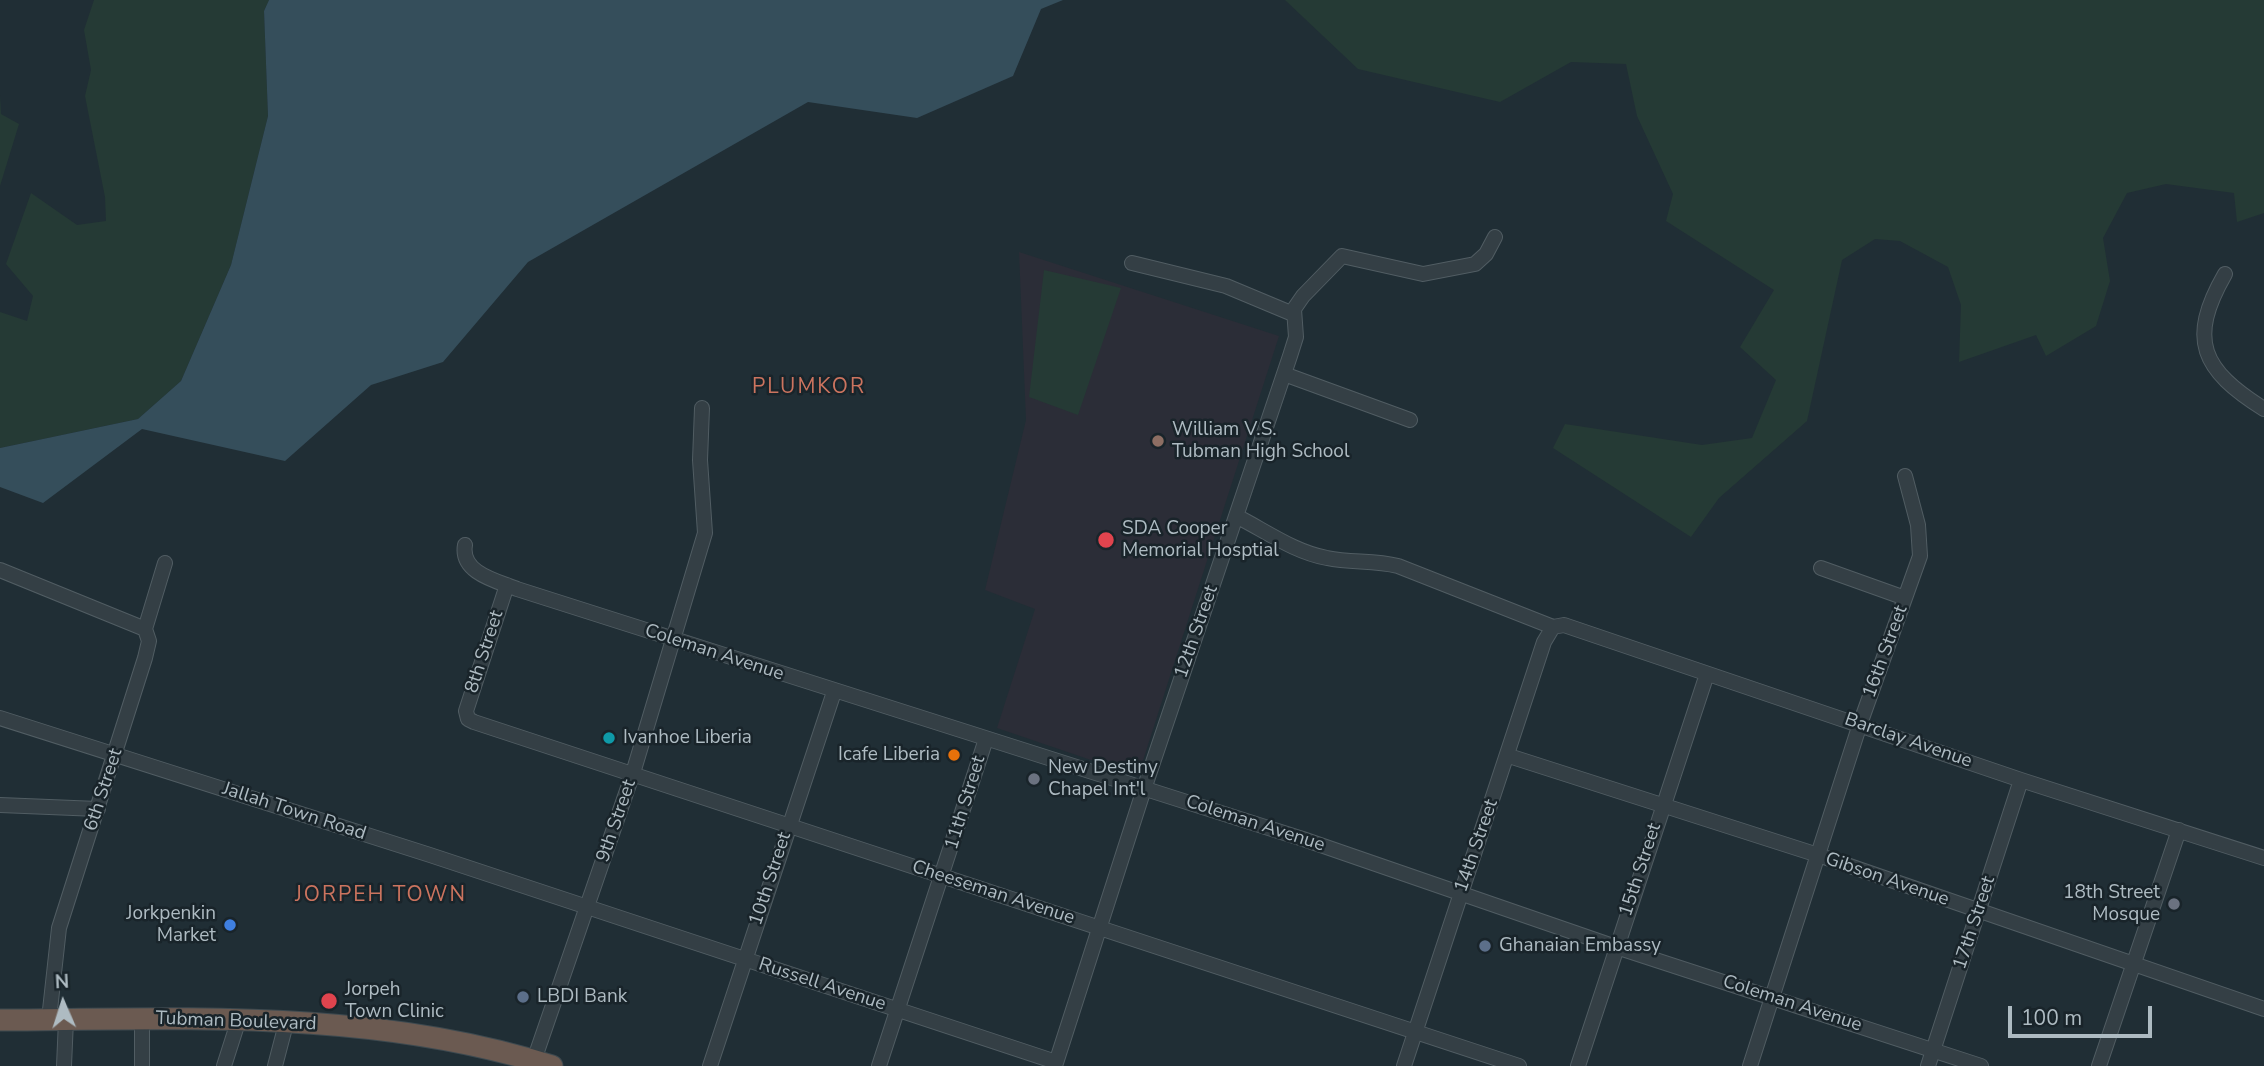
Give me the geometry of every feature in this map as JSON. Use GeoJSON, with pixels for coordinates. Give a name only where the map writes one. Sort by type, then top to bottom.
{"type":"FeatureCollection","features":[{"type":"Feature","properties":{"kind":"highway","name":"Tubman Boulevard"},"geometry":{"type":"LineString","coordinates":[[0,1020],[288,1020],[394,1032],[471,1045],[539,1064]]}},
{"type":"Feature","properties":{"kind":"street"},"geometry":{"type":"LineString","coordinates":[[1132,263],[1226,286],[1293,314],[1303,296],[1342,256],[1423,274],[1475,264],[1486,254],[1495,237]]}},
{"type":"Feature","properties":{"kind":"street"},"geometry":{"type":"LineString","coordinates":[[2225,274],[2209,302],[2203,332],[2209,361],[2239,393],[2264,409]]}},
{"type":"Feature","properties":{"kind":"street","name":"12th Street"},"geometry":{"type":"LineString","coordinates":[[1056,1064],[1144,789],[1296,337],[1293,314]]}},
{"type":"Feature","properties":{"kind":"street"},"geometry":{"type":"LineString","coordinates":[[1284,374],[1410,420]]}},
{"type":"Feature","properties":{"kind":"street","name":"9th Street"},"geometry":{"type":"LineString","coordinates":[[539,1064],[675,640],[705,533],[701,460],[702,408]]}},
{"type":"Feature","properties":{"kind":"street","name":"16th Street"},"geometry":{"type":"LineString","coordinates":[[1750,1066],[1860,724],[1920,556],[1918,524],[1905,476]]}},
{"type":"Feature","properties":{"kind":"street","name":"Barclay Avenue"},"geometry":{"type":"LineString","coordinates":[[1236,516],[1297,549],[1328,558],[1373,560],[1398,566],[1553,627],[1564,625],[2021,780],[2264,858]]}},
{"type":"Feature","properties":{"kind":"street","name":"Coleman Avenue"},"geometry":{"type":"LineString","coordinates":[[465,545],[464,555],[471,568],[507,585],[834,692],[1144,789],[1981,1066]]}},
{"type":"Feature","properties":{"kind":"street","name":"6th Street"},"geometry":{"type":"LineString","coordinates":[[64,1066],[58,1019],[59,928],[148,650],[149,641],[145,629],[165,563]]}},
{"type":"Feature","properties":{"kind":"street"},"geometry":{"type":"LineString","coordinates":[[1821,568],[1905,598]]}},
{"type":"Feature","properties":{"kind":"street"},"geometry":{"type":"LineString","coordinates":[[0,570],[145,629]]}},
{"type":"Feature","properties":{"kind":"street","name":"8th Street"},"geometry":{"type":"LineString","coordinates":[[468,719],[466,711],[507,585]]}},
{"type":"Feature","properties":{"kind":"street","name":"14th Street"},"geometry":{"type":"LineString","coordinates":[[1404,1066],[1544,642],[1553,627]]}},
{"type":"Feature","properties":{"kind":"street","name":"15th Street"},"geometry":{"type":"LineString","coordinates":[[1578,1066],[1707,674]]}},
{"type":"Feature","properties":{"kind":"street","name":"10th Street"},"geometry":{"type":"LineString","coordinates":[[710,1066],[834,692]]}},
{"type":"Feature","properties":{"kind":"street","name":"Jallah Town Road"},"geometry":{"type":"LineString","coordinates":[[0,718],[588,907]]}},
{"type":"Feature","properties":{"kind":"street","name":"Cheeseman Avenue"},"geometry":{"type":"LineString","coordinates":[[468,719],[1519,1066]]}},
{"type":"Feature","properties":{"kind":"street","name":"11th Street"},"geometry":{"type":"LineString","coordinates":[[879,1066],[943,878],[986,739]]}},
{"type":"Feature","properties":{"kind":"street","name":"Gibson Avenue"},"geometry":{"type":"LineString","coordinates":[[1508,756],[1818,855],[2264,1009]]}},
{"type":"Feature","properties":{"kind":"street","name":"17th Street"},"geometry":{"type":"LineString","coordinates":[[1928,1066],[2021,780]]}},
{"type":"Feature","properties":{"kind":"street"},"geometry":{"type":"LineString","coordinates":[[0,805],[98,808]]}},
{"type":"Feature","properties":{"kind":"street"},"geometry":{"type":"LineString","coordinates":[[2098,1066],[2179,830]]}},
{"type":"Feature","properties":{"kind":"street","name":"Russell Avenue"},"geometry":{"type":"LineString","coordinates":[[588,907],[1056,1064]]}},
{"type":"Feature","properties":{"kind":"street"},"geometry":{"type":"LineString","coordinates":[[142,1019],[142,1066]]}},
{"type":"Feature","properties":{"kind":"street"},"geometry":{"type":"LineString","coordinates":[[225,1066],[239,1019]]}},
{"type":"Feature","properties":{"kind":"street"},"geometry":{"type":"LineString","coordinates":[[275,1066],[288,1020]]}},
{"type":"Feature","properties":{"kind":"shaded area","name":"SDA Cooper Memorial Hosptial"},"geometry":{"type":"Polygon","coordinates":[[[1019,252],[1279,336],[1138,776],[997,728],[1035,609],[985,590],[1026,420],[1019,252]]]}},
{"type":"Feature","properties":{"kind":"green space"},"geometry":{"type":"Polygon","coordinates":[[[94,0],[269,0],[264,11],[268,116],[231,265],[181,381],[138,419],[0,448],[0,312],[27,321],[33,296],[6,264],[31,193],[77,225],[106,221],[105,197],[85,96],[91,70],[84,30],[94,0]]]}},
{"type":"Feature","properties":{"kind":"green space"},"geometry":{"type":"Polygon","coordinates":[[[1285,0],[2264,0],[2264,213],[2237,222],[2234,193],[2166,184],[2127,193],[2103,238],[2110,281],[2096,326],[2046,356],[2036,335],[1959,362],[1961,305],[1948,267],[1900,241],[1875,239],[1842,260],[1807,421],[1719,498],[1691,537],[1553,448],[1565,424],[1702,445],[1752,438],[1776,380],[1740,347],[1774,290],[1666,221],[1673,194],[1637,116],[1626,64],[1571,62],[1500,102],[1358,69],[1285,0]]]}},
{"type":"Feature","properties":{"kind":"green space"},"geometry":{"type":"Polygon","coordinates":[[[0,95],[1,114],[19,124],[0,186],[0,95]]]}},
{"type":"Feature","properties":{"kind":"green space"},"geometry":{"type":"Polygon","coordinates":[[[1044,270],[1121,288],[1078,415],[1029,397],[1044,270]]]}},
{"type":"Feature","properties":{"kind":"water"},"geometry":{"type":"Polygon","coordinates":[[[269,0],[1063,0],[1041,9],[1013,76],[917,118],[808,102],[528,262],[443,362],[371,385],[285,461],[142,429],[43,503],[0,487],[0,448],[138,419],[181,381],[231,265],[268,116],[264,11],[269,0]]]}},
{"type":"Feature","properties":{"kind":"place","name":"William V.S. Tubman High School"},"geometry":{"type":"Point","coordinates":[1158,441]}},
{"type":"Feature","properties":{"kind":"place","name":"SDA Cooper Memorial Hosptial"},"geometry":{"type":"Point","coordinates":[1106,540]}},
{"type":"Feature","properties":{"kind":"place","name":"Ivanhoe Liberia"},"geometry":{"type":"Point","coordinates":[609,738]}},
{"type":"Feature","properties":{"kind":"place","name":"Icafe Liberia"},"geometry":{"type":"Point","coordinates":[954,755]}},
{"type":"Feature","properties":{"kind":"place","name":"New Destiny Chapel Int'l"},"geometry":{"type":"Point","coordinates":[1034,779]}},
{"type":"Feature","properties":{"kind":"place","name":"18th Street Mosque"},"geometry":{"type":"Point","coordinates":[2174,904]}},
{"type":"Feature","properties":{"kind":"place","name":"Jorkpenkin Market"},"geometry":{"type":"Point","coordinates":[230,925]}},
{"type":"Feature","properties":{"kind":"place","name":"Ghanaian Embassy"},"geometry":{"type":"Point","coordinates":[1485,946]}},
{"type":"Feature","properties":{"kind":"place","name":"LBDI Bank"},"geometry":{"type":"Point","coordinates":[523,997]}},
{"type":"Feature","properties":{"kind":"place","name":"Jorpeh Town Clinic"},"geometry":{"type":"Point","coordinates":[329,1001]}},
{"type":"Feature","properties":{"kind":"district","name":"PLUMKOR"},"geometry":{"type":"Point","coordinates":[809,388]}},
{"type":"Feature","properties":{"kind":"district","name":"JORPEH TOWN"},"geometry":{"type":"Point","coordinates":[381,896]}}]}
